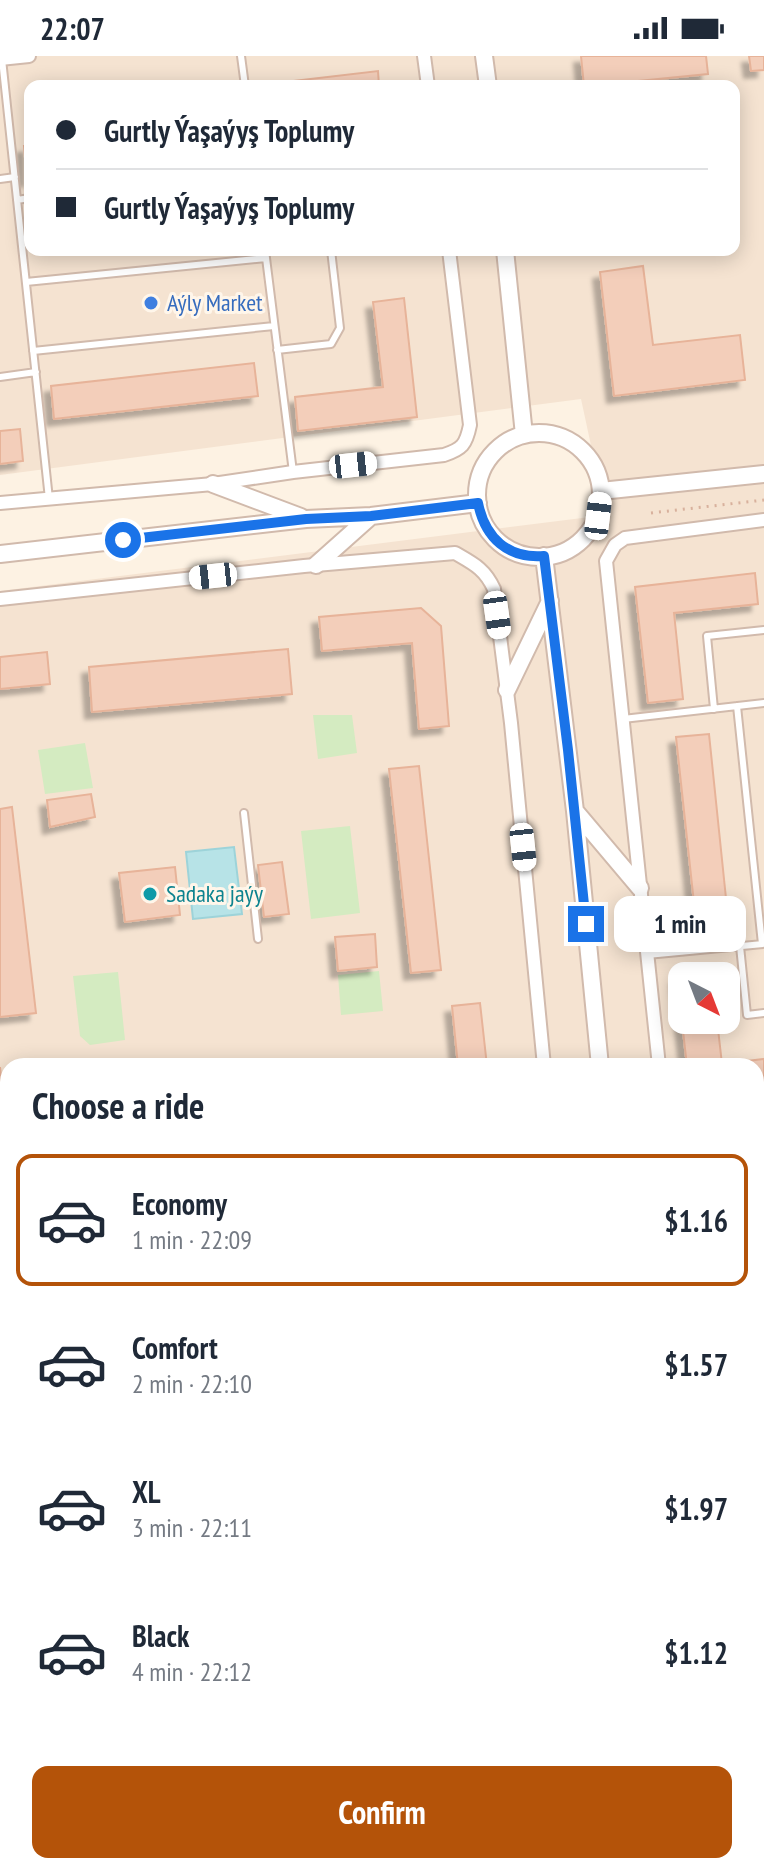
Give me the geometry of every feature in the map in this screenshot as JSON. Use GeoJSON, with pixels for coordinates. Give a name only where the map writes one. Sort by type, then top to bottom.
{"type":"FeatureCollection","features":[{"type":"Feature","properties":{"kind":"street"},"geometry":{"type":"LineString","coordinates":[[1,59],[29,56]]}},
{"type":"Feature","properties":{"kind":"street"},"geometry":{"type":"LineString","coordinates":[[424,56],[427,80]]}},
{"type":"Feature","properties":{"kind":"street"},"geometry":{"type":"LineString","coordinates":[[484,56],[487,80]]}},
{"type":"Feature","properties":{"kind":"street"},"geometry":{"type":"LineString","coordinates":[[0,503],[213,484],[444,455],[459,450],[467,439],[470,425],[450,256]]}},
{"type":"Feature","properties":{"kind":"street"},"geometry":{"type":"LineString","coordinates":[[506,256],[524,435]]}},
{"type":"Feature","properties":{"kind":"street"},"geometry":{"type":"LineString","coordinates":[[548,434],[571,442],[589,458],[600,479],[601,491],[598,516],[586,537],[565,552],[553,556],[529,557],[499,543],[484,525],[478,503],[479,481],[488,460],[504,445],[524,435],[548,434]]}},
{"type":"Feature","properties":{"kind":"street"},"geometry":{"type":"LineString","coordinates":[[601,491],[764,474]]}},
{"type":"Feature","properties":{"kind":"street"},"geometry":{"type":"LineString","coordinates":[[213,484],[306,519]]}},
{"type":"Feature","properties":{"kind":"street"},"geometry":{"type":"LineString","coordinates":[[0,554],[478,503]]}},
{"type":"Feature","properties":{"kind":"street"},"geometry":{"type":"LineString","coordinates":[[316,565],[371,516]]}},
{"type":"Feature","properties":{"kind":"street"},"geometry":{"type":"LineString","coordinates":[[658,1058],[606,561],[615,545],[625,538],[764,520]]}},
{"type":"Feature","properties":{"kind":"street"},"geometry":{"type":"LineString","coordinates":[[0,599],[455,553],[487,574],[494,589],[507,690],[543,1058]]}},
{"type":"Feature","properties":{"kind":"street"},"geometry":{"type":"LineString","coordinates":[[544,556],[575,811],[599,1058]]}},
{"type":"Feature","properties":{"kind":"street"},"geometry":{"type":"LineString","coordinates":[[507,690],[550,600]]}},
{"type":"Feature","properties":{"kind":"street"},"geometry":{"type":"LineString","coordinates":[[575,811],[640,888]]}},
{"type":"Feature","properties":{"kind":"lane"},"geometry":{"type":"LineString","coordinates":[[241,56],[244,80]]}},
{"type":"Feature","properties":{"kind":"lane"},"geometry":{"type":"LineString","coordinates":[[1,59],[49,499]]}},
{"type":"Feature","properties":{"kind":"lane"},"geometry":{"type":"LineString","coordinates":[[0,179],[15,177]]}},
{"type":"Feature","properties":{"kind":"lane"},"geometry":{"type":"LineString","coordinates":[[17,200],[24,199]]}},
{"type":"Feature","properties":{"kind":"lane"},"geometry":{"type":"LineString","coordinates":[[26,282],[249,256]]}},
{"type":"Feature","properties":{"kind":"lane"},"geometry":{"type":"LineString","coordinates":[[266,256],[293,472]]}},
{"type":"Feature","properties":{"kind":"lane"},"geometry":{"type":"LineString","coordinates":[[277,350],[331,344],[340,328],[332,256]]}},
{"type":"Feature","properties":{"kind":"lane"},"geometry":{"type":"LineString","coordinates":[[33,351],[274,326]]}},
{"type":"Feature","properties":{"kind":"lane"},"geometry":{"type":"LineString","coordinates":[[0,377],[36,372]]}},
{"type":"Feature","properties":{"kind":"lane"},"geometry":{"type":"LineString","coordinates":[[714,709],[707,636],[764,630]]}},
{"type":"Feature","properties":{"kind":"lane"},"geometry":{"type":"LineString","coordinates":[[623,719],[764,703]]}},
{"type":"Feature","properties":{"kind":"lane"},"geometry":{"type":"LineString","coordinates":[[647,955],[763,944],[737,706]]}},
{"type":"Feature","properties":{"kind":"lane"},"geometry":{"type":"LineString","coordinates":[[244,813],[258,939]]}},
{"type":"Feature","properties":{"kind":"lane"},"geometry":{"type":"LineString","coordinates":[[740,946],[747,1015],[764,1013]]}},
{"type":"Feature","properties":{"kind":"path"},"geometry":{"type":"LineString","coordinates":[[651,513],[764,500]]}},
{"type":"Feature","properties":{"kind":"shaded area"},"geometry":{"type":"Polygon","coordinates":[[[0,56],[764,56],[764,1058],[0,1058],[0,591],[606,515],[581,399],[0,475],[0,56]]]}},
{"type":"Feature","properties":{"kind":"green space"},"geometry":{"type":"Polygon","coordinates":[[[313,715],[352,715],[357,753],[318,759],[313,715]]]}},
{"type":"Feature","properties":{"kind":"green space"},"geometry":{"type":"Polygon","coordinates":[[[85,743],[93,788],[45,794],[38,750],[85,743]]]}},
{"type":"Feature","properties":{"kind":"green space"},"geometry":{"type":"Polygon","coordinates":[[[350,826],[360,913],[311,919],[301,831],[350,826]]]}},
{"type":"Feature","properties":{"kind":"green space"},"geometry":{"type":"Polygon","coordinates":[[[379,971],[383,1011],[341,1015],[338,975],[379,971]]]}},
{"type":"Feature","properties":{"kind":"green space"},"geometry":{"type":"Polygon","coordinates":[[[118,972],[125,1040],[90,1045],[80,1036],[73,976],[118,972]]]}},
{"type":"Feature","properties":{"kind":"water"},"geometry":{"type":"Polygon","coordinates":[[[234,847],[242,914],[193,919],[186,852],[234,847]]]}},
{"type":"Feature","properties":{"kind":"building"},"geometry":{"type":"Polygon","coordinates":[[[581,56],[706,56],[708,74],[649,80],[583,80],[581,56]]]}},
{"type":"Feature","properties":{"kind":"building"},"geometry":{"type":"Polygon","coordinates":[[[749,56],[764,56],[764,70],[751,71],[749,56]]]}},
{"type":"Feature","properties":{"kind":"building"},"geometry":{"type":"Polygon","coordinates":[[[378,71],[379,80],[302,80],[378,71]]]}},
{"type":"Feature","properties":{"kind":"building"},"geometry":{"type":"Polygon","coordinates":[[[643,266],[653,345],[740,335],[745,380],[614,396],[600,272],[643,266]]]}},
{"type":"Feature","properties":{"kind":"building"},"geometry":{"type":"Polygon","coordinates":[[[404,298],[417,417],[298,431],[295,397],[383,387],[373,302],[404,298]]]}},
{"type":"Feature","properties":{"kind":"building"},"geometry":{"type":"Polygon","coordinates":[[[254,363],[258,396],[54,419],[51,386],[254,363]]]}},
{"type":"Feature","properties":{"kind":"building"},"geometry":{"type":"Polygon","coordinates":[[[20,429],[23,461],[0,464],[0,431],[20,429]]]}},
{"type":"Feature","properties":{"kind":"building"},"geometry":{"type":"Polygon","coordinates":[[[755,573],[758,604],[674,613],[683,699],[648,703],[635,587],[755,573]]]}},
{"type":"Feature","properties":{"kind":"building"},"geometry":{"type":"Polygon","coordinates":[[[421,608],[441,626],[449,726],[419,729],[412,643],[322,651],[319,617],[421,608]]]}},
{"type":"Feature","properties":{"kind":"building"},"geometry":{"type":"Polygon","coordinates":[[[288,649],[292,694],[92,712],[89,667],[288,649]]]}},
{"type":"Feature","properties":{"kind":"building"},"geometry":{"type":"Polygon","coordinates":[[[47,652],[50,684],[0,689],[0,657],[47,652]]]}},
{"type":"Feature","properties":{"kind":"building"},"geometry":{"type":"Polygon","coordinates":[[[709,734],[730,937],[698,940],[676,737],[709,734]]]}},
{"type":"Feature","properties":{"kind":"building"},"geometry":{"type":"Polygon","coordinates":[[[419,766],[441,970],[411,973],[389,769],[419,766]]]}},
{"type":"Feature","properties":{"kind":"building"},"geometry":{"type":"Polygon","coordinates":[[[91,794],[95,817],[50,827],[47,800],[91,794]]]}},
{"type":"Feature","properties":{"kind":"building"},"geometry":{"type":"Polygon","coordinates":[[[12,807],[36,1013],[0,1017],[0,809],[12,807]]]}},
{"type":"Feature","properties":{"kind":"building"},"geometry":{"type":"Polygon","coordinates":[[[282,862],[289,914],[264,917],[258,865],[282,862]]]}},
{"type":"Feature","properties":{"kind":"building","name":"Sadaka jaýy"},"geometry":{"type":"Polygon","coordinates":[[[175,867],[180,915],[125,922],[119,873],[175,867]]]}},
{"type":"Feature","properties":{"kind":"building"},"geometry":{"type":"Polygon","coordinates":[[[375,934],[377,967],[338,971],[335,937],[375,934]]]}},
{"type":"Feature","properties":{"kind":"building"},"geometry":{"type":"Polygon","coordinates":[[[480,1003],[486,1058],[457,1058],[452,1006],[480,1003]]]}},
{"type":"Feature","properties":{"kind":"building"},"geometry":{"type":"Polygon","coordinates":[[[683,1034],[719,1034],[721,1058],[686,1058],[683,1034]]]}},
{"type":"Feature","properties":{"kind":"place","name":"Aýly Market"},"geometry":{"type":"Point","coordinates":[151,303]}},
{"type":"Feature","properties":{"kind":"place","name":"Sadaka jaýy"},"geometry":{"type":"Point","coordinates":[150,894]}},
{"type":"Feature","properties":{"kind":"route"},"geometry":{"type":"LineString","coordinates":[[123,540],[478,503],[484,525],[499,543],[518,554],[544,556],[586,924]]}}]}
